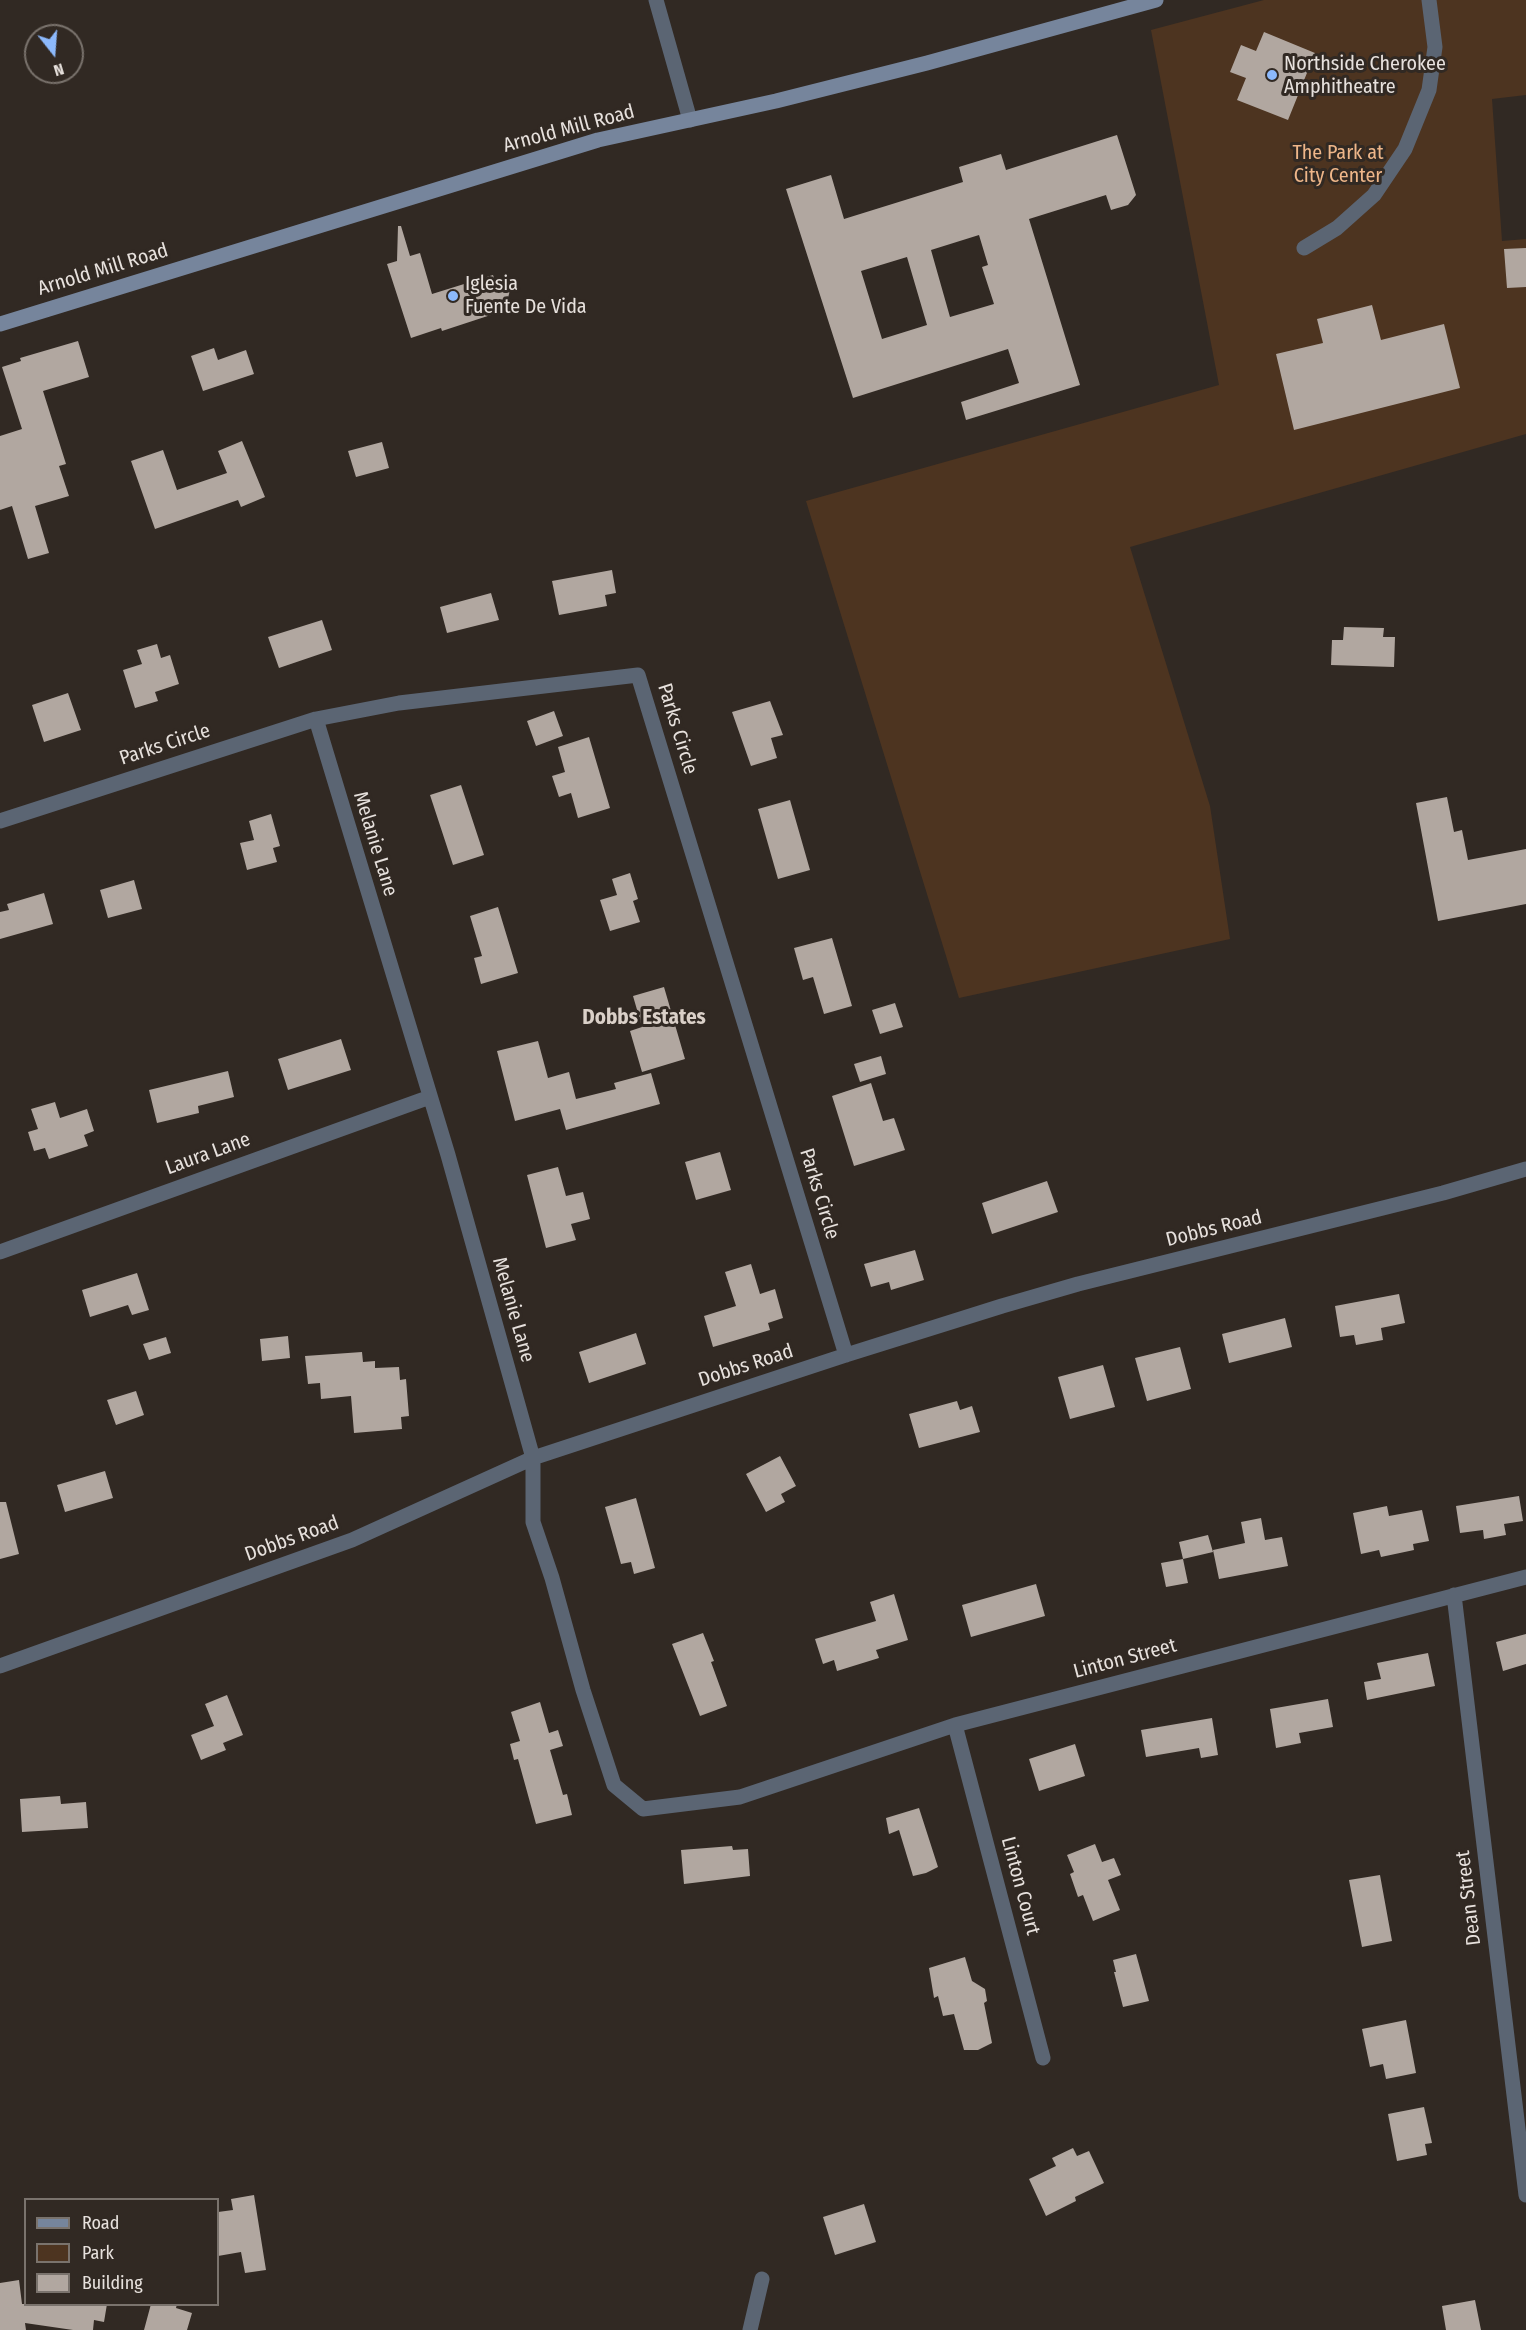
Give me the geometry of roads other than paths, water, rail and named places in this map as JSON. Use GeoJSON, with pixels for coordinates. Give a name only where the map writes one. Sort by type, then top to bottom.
{"type":"FeatureCollection","features":[{"type":"Feature","properties":{"kind":"main road","name":"Arnold Mill Road"},"geometry":{"type":"LineString","coordinates":[[0,324],[598,140],[927,63],[1156,0]]}},
{"type":"Feature","properties":{"kind":"street"},"geometry":{"type":"LineString","coordinates":[[656,0],[690,120]]}},
{"type":"Feature","properties":{"kind":"street"},"geometry":{"type":"LineString","coordinates":[[1304,248],[1337,228],[1374,195],[1405,149],[1429,90],[1435,47],[1430,0]]}},
{"type":"Feature","properties":{"kind":"street","name":"Parks Circle"},"geometry":{"type":"LineString","coordinates":[[0,821],[316,719],[399,703],[638,675],[846,1355]]}},
{"type":"Feature","properties":{"kind":"street","name":"Melanie Lane"},"geometry":{"type":"LineString","coordinates":[[316,719],[430,1097],[533,1458],[533,1522],[614,1785],[643,1809],[740,1797]]}},
{"type":"Feature","properties":{"kind":"street","name":"Laura Lane"},"geometry":{"type":"LineString","coordinates":[[0,1252],[430,1097]]}},
{"type":"Feature","properties":{"kind":"street","name":"Dobbs Road"},"geometry":{"type":"LineString","coordinates":[[0,1666],[352,1540],[533,1458],[846,1355],[1078,1284],[1526,1169]]}},
{"type":"Feature","properties":{"kind":"street","name":"Linton Street"},"geometry":{"type":"LineString","coordinates":[[740,1797],[955,1725],[1526,1577]]}},
{"type":"Feature","properties":{"kind":"street","name":"Dean Street"},"geometry":{"type":"LineString","coordinates":[[1454,1595],[1526,2195]]}},
{"type":"Feature","properties":{"kind":"street","name":"Linton Court"},"geometry":{"type":"LineString","coordinates":[[955,1725],[1043,2058]]}},
{"type":"Feature","properties":{"kind":"street"},"geometry":{"type":"LineString","coordinates":[[750,2330],[762,2279]]}},
{"type":"Feature","properties":{"kind":"place","name":"Northside Cherokee Amphitheatre"},"geometry":{"type":"Point","coordinates":[1272,75]}},
{"type":"Feature","properties":{"kind":"place","name":"Iglesia Fuente De Vida"},"geometry":{"type":"Point","coordinates":[453,296]}},
{"type":"Feature","properties":{"kind":"district","name":"Dobbs Estates"},"geometry":{"type":"Point","coordinates":[644,1018]}},
{"type":"Feature","properties":{"kind":"park label","name":"The Park at City Center"},"geometry":{"type":"Point","coordinates":[1338,164]}}]}
